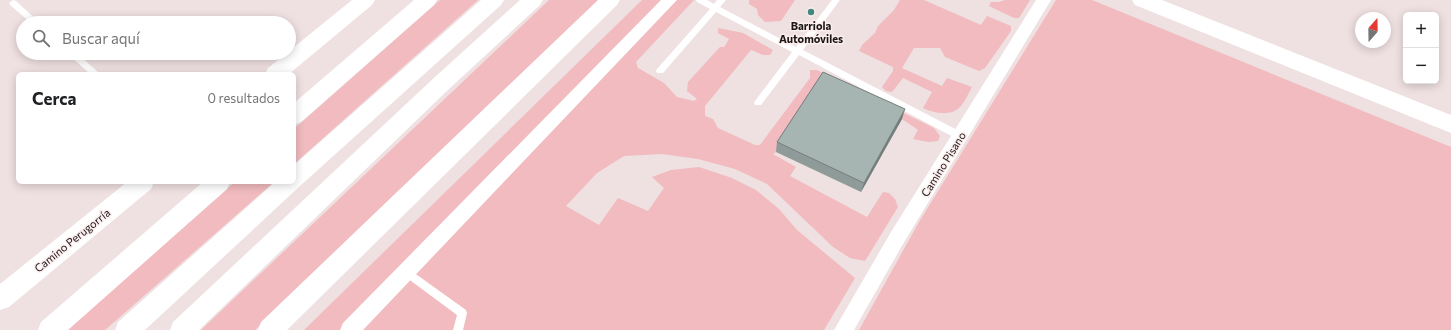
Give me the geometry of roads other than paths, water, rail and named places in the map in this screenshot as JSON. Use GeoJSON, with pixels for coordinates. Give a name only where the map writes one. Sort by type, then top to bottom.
{"type":"FeatureCollection","features":[{"type":"Feature","properties":{"kind":"main road"},"geometry":{"type":"LineString","coordinates":[[296,57],[366,0]]}},
{"type":"Feature","properties":{"kind":"main road"},"geometry":{"type":"LineString","coordinates":[[296,114],[427,0]]}},
{"type":"Feature","properties":{"kind":"main road"},"geometry":{"type":"LineString","coordinates":[[296,177],[494,0]]}},
{"type":"Feature","properties":{"kind":"main road"},"geometry":{"type":"LineString","coordinates":[[182,330],[443,82],[533,0]]}},
{"type":"Feature","properties":{"kind":"main road"},"geometry":{"type":"LineString","coordinates":[[270,330],[610,0]]}},
{"type":"Feature","properties":{"kind":"main road"},"geometry":{"type":"LineString","coordinates":[[1142,0],[1451,124]]}},
{"type":"Feature","properties":{"kind":"main road"},"geometry":{"type":"LineString","coordinates":[[277,72],[292,60]]}},
{"type":"Feature","properties":{"kind":"main road","name":"Camino Perugorría"},"geometry":{"type":"LineString","coordinates":[[2,293],[140,184]]}},
{"type":"Feature","properties":{"kind":"main road"},"geometry":{"type":"LineString","coordinates":[[50,330],[217,184]]}},
{"type":"Feature","properties":{"kind":"main road"},"geometry":{"type":"LineString","coordinates":[[128,330],[289,184]]}},
{"type":"Feature","properties":{"kind":"street"},"geometry":{"type":"LineString","coordinates":[[350,330],[670,0]]}},
{"type":"Feature","properties":{"kind":"street","name":"Camino Pisano"},"geometry":{"type":"LineString","coordinates":[[844,330],[897,238],[1044,0]]}},
{"type":"Feature","properties":{"kind":"lane"},"geometry":{"type":"LineString","coordinates":[[700,0],[960,136]]}},
{"type":"Feature","properties":{"kind":"lane"},"geometry":{"type":"LineString","coordinates":[[660,70],[722,0]]}},
{"type":"Feature","properties":{"kind":"lane"},"geometry":{"type":"LineString","coordinates":[[758,103],[836,0]]}},
{"type":"Feature","properties":{"kind":"lane"},"geometry":{"type":"LineString","coordinates":[[13,3],[28,16]]}},
{"type":"Feature","properties":{"kind":"lane"},"geometry":{"type":"LineString","coordinates":[[79,60],[94,72]]}},
{"type":"Feature","properties":{"kind":"lane"},"geometry":{"type":"LineString","coordinates":[[406,272],[462,313],[458,330]]}},
{"type":"Feature","properties":{"kind":"place","name":"Barriola Automóviles"},"geometry":{"type":"Point","coordinates":[811,12]}}]}
